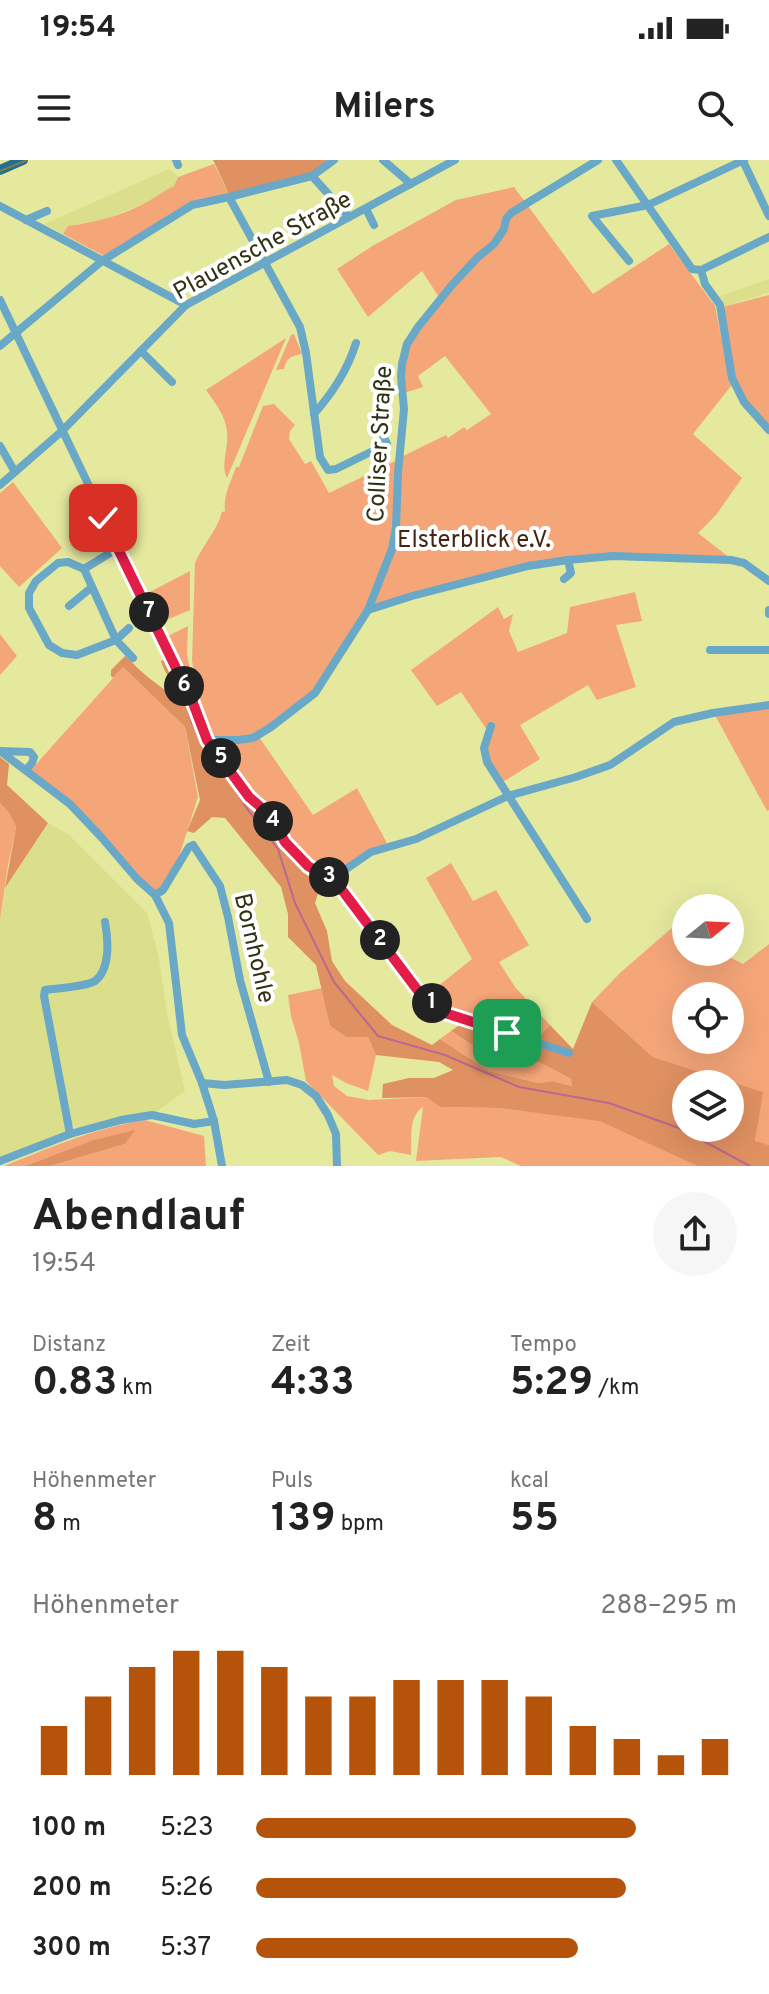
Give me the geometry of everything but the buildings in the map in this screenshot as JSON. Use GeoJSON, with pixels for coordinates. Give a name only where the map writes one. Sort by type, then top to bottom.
{"type":"FeatureCollection","features":[{"type":"Feature","properties":{"kind":"main road"},"geometry":{"type":"LineString","coordinates":[[0,170],[23,160]]}},
{"type":"Feature","properties":{"kind":"street"},"geometry":{"type":"LineString","coordinates":[[0,346],[102,261],[192,205],[312,176],[334,160]]}},
{"type":"Feature","properties":{"kind":"street"},"geometry":{"type":"LineString","coordinates":[[383,160],[411,184]]}},
{"type":"Feature","properties":{"kind":"street","name":"Plauensche Straße"},"geometry":{"type":"LineString","coordinates":[[0,485],[62,431],[186,305],[455,160]]}},
{"type":"Feature","properties":{"kind":"street","name":"Colliser Straße"},"geometry":{"type":"LineString","coordinates":[[207,740],[253,738],[315,693],[368,610],[392,549],[404,409],[401,377],[407,344],[452,285],[494,244],[511,213],[598,160]]}},
{"type":"Feature","properties":{"kind":"street"},"geometry":{"type":"LineString","coordinates":[[616,160],[692,269],[701,270],[769,237]]}},
{"type":"Feature","properties":{"kind":"street"},"geometry":{"type":"LineString","coordinates":[[629,261],[592,216],[648,205],[744,160],[769,216]]}},
{"type":"Feature","properties":{"kind":"street"},"geometry":{"type":"LineString","coordinates":[[312,176],[349,217]]}},
{"type":"Feature","properties":{"kind":"street"},"geometry":{"type":"LineString","coordinates":[[229,197],[300,327],[320,457],[328,470],[387,444],[382,433]]}},
{"type":"Feature","properties":{"kind":"street"},"geometry":{"type":"LineString","coordinates":[[0,206],[186,305]]}},
{"type":"Feature","properties":{"kind":"street"},"geometry":{"type":"LineString","coordinates":[[366,209],[374,225]]}},
{"type":"Feature","properties":{"kind":"street"},"geometry":{"type":"LineString","coordinates":[[26,220],[47,211]]}},
{"type":"Feature","properties":{"kind":"street"},"geometry":{"type":"LineString","coordinates":[[701,270],[705,284],[720,305],[732,378],[744,402],[769,430]]}},
{"type":"Feature","properties":{"kind":"street"},"geometry":{"type":"LineString","coordinates":[[0,300],[193,703],[207,740],[249,797],[270,815],[296,855],[325,876],[333,878],[422,996],[445,1013],[569,1053]]}},
{"type":"Feature","properties":{"kind":"street"},"geometry":{"type":"LineString","coordinates":[[314,414],[349,366],[356,343]]}},
{"type":"Feature","properties":{"kind":"street"},"geometry":{"type":"LineString","coordinates":[[141,351],[172,382]]}},
{"type":"Feature","properties":{"kind":"street"},"geometry":{"type":"LineString","coordinates":[[0,446],[15,472]]}},
{"type":"Feature","properties":{"kind":"street"},"geometry":{"type":"LineString","coordinates":[[84,569],[118,548]]}},
{"type":"Feature","properties":{"kind":"street"},"geometry":{"type":"LineString","coordinates":[[368,610],[528,566],[613,556],[731,560],[744,563],[769,581]]}},
{"type":"Feature","properties":{"kind":"street"},"geometry":{"type":"LineString","coordinates":[[564,579],[571,573],[568,560]]}},
{"type":"Feature","properties":{"kind":"street"},"geometry":{"type":"LineString","coordinates":[[129,628],[116,640],[77,655],[62,653],[49,645],[29,608],[29,593],[36,581],[58,563],[68,562],[84,569],[116,640],[133,658]]}},
{"type":"Feature","properties":{"kind":"street"},"geometry":{"type":"LineString","coordinates":[[69,606],[92,587]]}},
{"type":"Feature","properties":{"kind":"street"},"geometry":{"type":"LineString","coordinates":[[710,650],[769,650]]}},
{"type":"Feature","properties":{"kind":"street"},"geometry":{"type":"LineString","coordinates":[[333,878],[371,852],[416,839],[508,796],[610,765],[674,722],[769,705]]}},
{"type":"Feature","properties":{"kind":"street"},"geometry":{"type":"LineString","coordinates":[[491,726],[484,748],[487,762],[587,919]]}},
{"type":"Feature","properties":{"kind":"street"},"geometry":{"type":"LineString","coordinates":[[0,751],[30,752],[34,757],[26,770]]}},
{"type":"Feature","properties":{"kind":"street"},"geometry":{"type":"LineString","coordinates":[[0,751],[70,804],[155,895],[169,923],[182,1035],[214,1121],[222,1166]]}},
{"type":"Feature","properties":{"kind":"street","name":"Bornhohle"},"geometry":{"type":"LineString","coordinates":[[155,895],[163,890],[193,845],[220,886],[240,980],[269,1082]]}},
{"type":"Feature","properties":{"kind":"street"},"geometry":{"type":"LineString","coordinates":[[70,1134],[44,996],[45,990],[93,982],[102,974],[109,944],[105,922]]}},
{"type":"Feature","properties":{"kind":"street"},"geometry":{"type":"LineString","coordinates":[[202,1083],[224,1085],[287,1080],[302,1085],[316,1096],[328,1115],[336,1134],[337,1166]]}},
{"type":"Feature","properties":{"kind":"street"},"geometry":{"type":"LineString","coordinates":[[0,1161],[70,1134],[121,1120],[152,1115],[194,1124],[214,1121]]}},
{"type":"Feature","properties":{"kind":"shaded area"},"geometry":{"type":"Polygon","coordinates":[[[213,160],[330,160],[311,173],[229,194],[213,160]]]}},
{"type":"Feature","properties":{"kind":"shaded area"},"geometry":{"type":"Polygon","coordinates":[[[169,169],[178,177],[174,186],[148,202],[104,220],[68,226],[63,234],[44,224],[169,169]]]}},
{"type":"Feature","properties":{"kind":"shaded area"},"geometry":{"type":"Polygon","coordinates":[[[769,279],[769,292],[723,307],[717,297],[769,279]]]}},
{"type":"Feature","properties":{"kind":"shaded area"},"geometry":{"type":"Polygon","coordinates":[[[125,656],[169,695],[175,695],[161,661],[168,658],[204,745],[218,769],[227,772],[268,822],[283,849],[323,879],[315,903],[327,931],[332,961],[345,981],[392,1025],[432,1045],[440,1039],[489,1071],[538,1083],[552,1081],[572,1086],[571,1079],[541,1063],[481,1051],[451,1031],[465,1021],[537,1039],[550,1025],[573,1049],[592,1002],[653,1057],[694,1070],[672,1070],[672,1142],[744,1142],[744,1086],[763,1092],[755,1141],[769,1145],[769,1166],[698,1166],[599,1121],[498,1108],[440,1107],[426,1097],[382,1098],[383,1084],[409,1078],[434,1078],[453,1070],[439,1062],[376,1055],[368,1037],[346,1037],[330,1026],[316,965],[288,937],[288,914],[281,887],[225,818],[212,817],[194,833],[187,831],[200,800],[185,727],[123,667],[113,678],[111,670],[125,656]]]}},
{"type":"Feature","properties":{"kind":"shaded area"},"geometry":{"type":"Polygon","coordinates":[[[0,757],[9,764],[7,785],[48,823],[5,888],[16,827],[0,803],[0,757]]]}},
{"type":"Feature","properties":{"kind":"shaded area"},"geometry":{"type":"Polygon","coordinates":[[[48,823],[68,834],[147,913],[158,953],[167,1013],[185,1091],[156,1112],[82,1128],[72,1124],[62,1134],[0,1157],[0,919],[5,888],[48,823]]]}},
{"type":"Feature","properties":{"kind":"shaded area"},"geometry":{"type":"Polygon","coordinates":[[[135,1130],[125,1144],[50,1166],[25,1166],[90,1141],[135,1130]]]}},
{"type":"Feature","properties":{"kind":"green space"},"geometry":{"type":"Polygon","coordinates":[[[214,164],[229,194],[191,203],[104,256],[63,234],[68,226],[109,218],[138,207],[174,186],[178,177],[214,164]]]}},
{"type":"Feature","properties":{"kind":"green space","name":"Elsterblick e.V."},"geometry":{"type":"Polygon","coordinates":[[[514,187],[593,294],[669,244],[715,306],[731,386],[693,434],[742,478],[716,515],[698,533],[730,558],[591,555],[528,567],[374,605],[394,550],[401,457],[446,435],[448,438],[464,427],[467,430],[491,414],[445,356],[418,376],[423,387],[404,393],[404,364],[411,343],[442,302],[422,271],[368,317],[337,269],[456,200],[514,187]]]}},
{"type":"Feature","properties":{"kind":"green space"},"geometry":{"type":"Polygon","coordinates":[[[769,295],[769,426],[746,400],[735,377],[723,307],[769,295]]]}},
{"type":"Feature","properties":{"kind":"green space"},"geometry":{"type":"Polygon","coordinates":[[[294,334],[302,354],[290,358],[284,369],[276,370],[291,335],[294,334]]]}},
{"type":"Feature","properties":{"kind":"green space"},"geometry":{"type":"Polygon","coordinates":[[[286,338],[227,478],[224,467],[225,421],[206,390],[286,338]]]}},
{"type":"Feature","properties":{"kind":"green space"},"geometry":{"type":"Polygon","coordinates":[[[274,404],[295,425],[289,439],[305,464],[311,461],[329,493],[397,460],[393,532],[387,557],[364,612],[309,695],[250,737],[214,738],[206,735],[200,715],[192,660],[195,563],[225,511],[230,483],[263,406],[274,404]]]}},
{"type":"Feature","properties":{"kind":"green space"},"geometry":{"type":"Polygon","coordinates":[[[13,482],[62,548],[19,587],[0,566],[0,493],[13,482]]]}},
{"type":"Feature","properties":{"kind":"green space"},"geometry":{"type":"Polygon","coordinates":[[[190,571],[190,610],[157,624],[144,595],[190,571]]]}},
{"type":"Feature","properties":{"kind":"green space"},"geometry":{"type":"Polygon","coordinates":[[[635,592],[642,621],[616,625],[636,687],[597,700],[588,685],[520,725],[540,759],[501,783],[488,758],[487,730],[461,692],[437,706],[411,670],[498,607],[504,619],[513,614],[509,631],[518,652],[567,633],[570,607],[635,592]]]}},
{"type":"Feature","properties":{"kind":"green space"},"geometry":{"type":"Polygon","coordinates":[[[188,626],[187,654],[195,695],[191,696],[164,638],[188,626]]]}},
{"type":"Feature","properties":{"kind":"green space"},"geometry":{"type":"Polygon","coordinates":[[[0,634],[17,656],[0,675],[0,634]]]}},
{"type":"Feature","properties":{"kind":"green space"},"geometry":{"type":"Polygon","coordinates":[[[123,667],[185,727],[198,797],[177,863],[163,888],[155,892],[30,771],[123,667]]]}},
{"type":"Feature","properties":{"kind":"green space"},"geometry":{"type":"Polygon","coordinates":[[[769,708],[769,810],[767,811],[715,715],[769,708]]]}},
{"type":"Feature","properties":{"kind":"green space"},"geometry":{"type":"Polygon","coordinates":[[[259,737],[313,815],[357,788],[387,843],[332,876],[318,870],[285,839],[213,743],[259,737]]]}},
{"type":"Feature","properties":{"kind":"green space"},"geometry":{"type":"Polygon","coordinates":[[[0,803],[16,827],[0,919],[0,803]]]}},
{"type":"Feature","properties":{"kind":"green space"},"geometry":{"type":"Polygon","coordinates":[[[451,863],[473,901],[496,890],[529,945],[499,962],[515,987],[550,1025],[537,1039],[445,1009],[427,995],[472,959],[426,878],[451,863]]]}},
{"type":"Feature","properties":{"kind":"green space"},"geometry":{"type":"Polygon","coordinates":[[[672,928],[672,966],[744,966],[769,944],[769,1145],[755,1142],[762,1092],[744,1086],[744,1070],[693,1070],[653,1057],[592,1002],[672,928]]]}},
{"type":"Feature","properties":{"kind":"green space"},"geometry":{"type":"Polygon","coordinates":[[[322,988],[330,1026],[346,1037],[368,1037],[376,1055],[368,1091],[332,1075],[334,1086],[347,1096],[369,1100],[426,1097],[440,1107],[498,1108],[597,1120],[700,1166],[521,1166],[501,1157],[416,1161],[423,1107],[413,1122],[411,1155],[390,1151],[378,1155],[306,1081],[288,995],[322,988]]]}},
{"type":"Feature","properties":{"kind":"green space"},"geometry":{"type":"Polygon","coordinates":[[[451,1031],[481,1051],[541,1063],[571,1079],[572,1086],[552,1081],[538,1083],[489,1071],[440,1039],[451,1031]]]}},
{"type":"Feature","properties":{"kind":"green space"},"geometry":{"type":"Polygon","coordinates":[[[145,1120],[204,1136],[206,1166],[50,1166],[125,1144],[90,1141],[25,1166],[4,1166],[91,1133],[145,1120]]]}},
{"type":"Feature","properties":{"kind":"waterway"},"geometry":{"type":"LineString","coordinates":[[144,610],[192,723],[248,810],[278,849],[295,903],[334,982],[378,1036],[445,1055],[519,1087],[609,1103],[679,1128],[750,1166]]}},
{"type":"Feature","properties":{"kind":"tram line"},"geometry":{"type":"LineString","coordinates":[[0,171],[27,160]]}},
{"type":"Feature","properties":{"kind":"route"},"geometry":{"type":"LineString","coordinates":[[103,518],[193,703],[204,734],[249,797],[270,815],[296,855],[308,866],[333,878],[422,996],[445,1013],[507,1033]]}}]}
